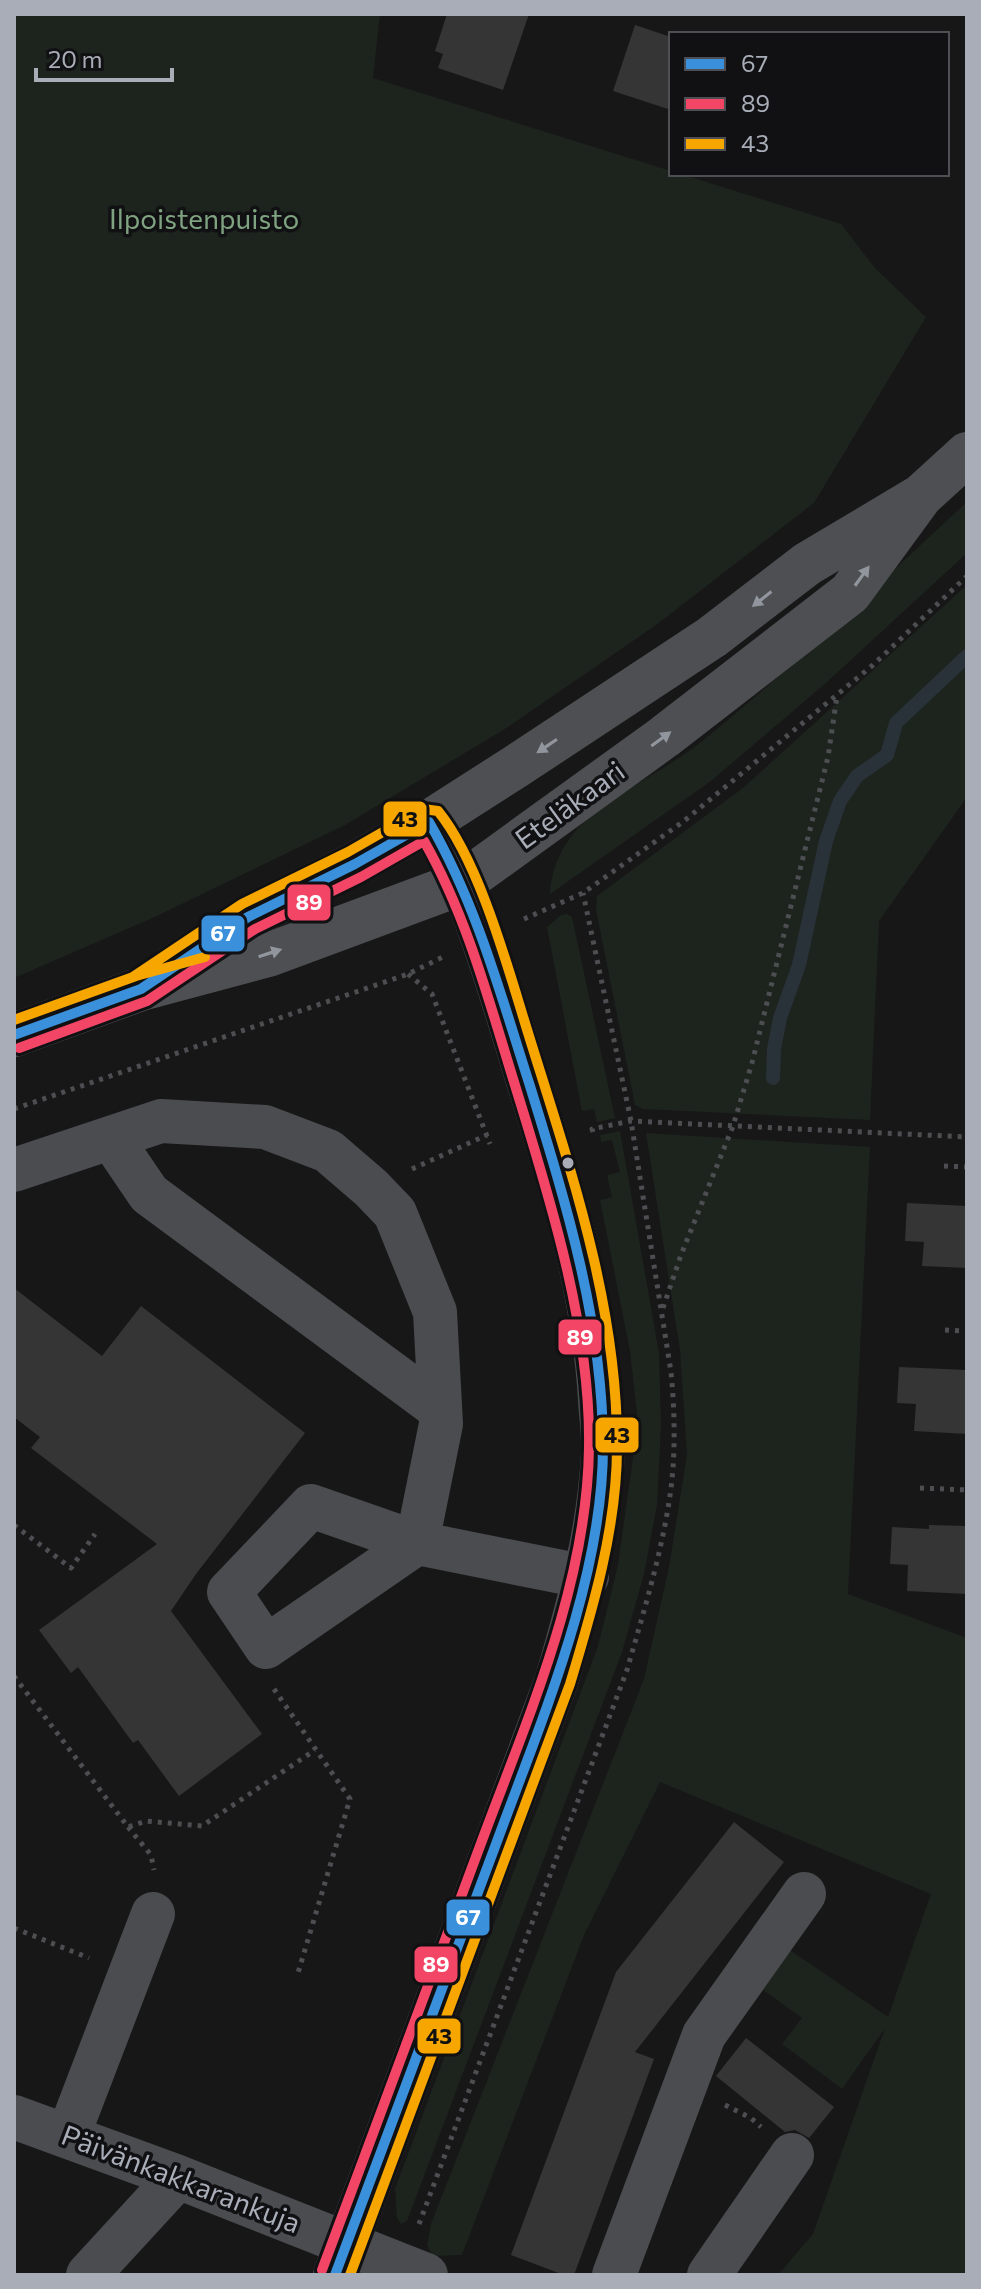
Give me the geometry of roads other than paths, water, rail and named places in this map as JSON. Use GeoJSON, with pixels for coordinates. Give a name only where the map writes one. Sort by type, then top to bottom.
{"type":"FeatureCollection","features":[{"type":"Feature","properties":{"kind":"main road","name":"Eteläkaari"},"geometry":{"type":"LineString","coordinates":[[14,1035],[141,989],[268,955],[462,883],[664,737],[850,593],[921,496],[967,454]]}},
{"type":"Feature","properties":{"kind":"main road","name":"Eteläkaari"},"geometry":{"type":"LineString","coordinates":[[141,989],[248,917],[355,864],[429,822],[712,637],[807,564],[921,496]]}},
{"type":"Feature","properties":{"kind":"street"},"geometry":{"type":"LineString","coordinates":[[341,2259],[557,1679],[587,1577],[603,1451],[599,1375],[590,1314],[552,1156],[483,938],[462,883],[429,822]]}},
{"type":"Feature","properties":{"kind":"street"},"geometry":{"type":"LineString","coordinates":[[14,1170],[161,1121],[265,1127],[328,1151],[395,1213],[435,1312],[441,1424],[417,1543],[266,1647],[229,1592],[311,1506],[417,1543],[587,1577]]}},
{"type":"Feature","properties":{"kind":"street"},"geometry":{"type":"LineString","coordinates":[[111,1138],[149,1194],[440,1409]]}},
{"type":"Feature","properties":{"kind":"street"},"geometry":{"type":"LineString","coordinates":[[614,2275],[704,2035],[804,1894]]}},
{"type":"Feature","properties":{"kind":"street"},"geometry":{"type":"LineString","coordinates":[[68,2136],[153,1914]]}},
{"type":"Feature","properties":{"kind":"street","name":"Päivänkakkarankuja"},"geometry":{"type":"LineString","coordinates":[[14,2117],[178,2177],[341,2259],[426,2275]]}},
{"type":"Feature","properties":{"kind":"street"},"geometry":{"type":"LineString","coordinates":[[709,2275],[792,2155]]}},
{"type":"Feature","properties":{"kind":"street"},"geometry":{"type":"LineString","coordinates":[[88,2275],[178,2177]]}},
{"type":"Feature","properties":{"kind":"waterway"},"geometry":{"type":"LineString","coordinates":[[773,1078],[780,1018],[799,965],[826,841],[840,801],[857,776],[887,755],[896,723],[967,656]]}},
{"type":"Feature","properties":{"kind":"park label","name":"Ilpoistenpuisto"},"geometry":{"type":"Point","coordinates":[204,219]}}]}
